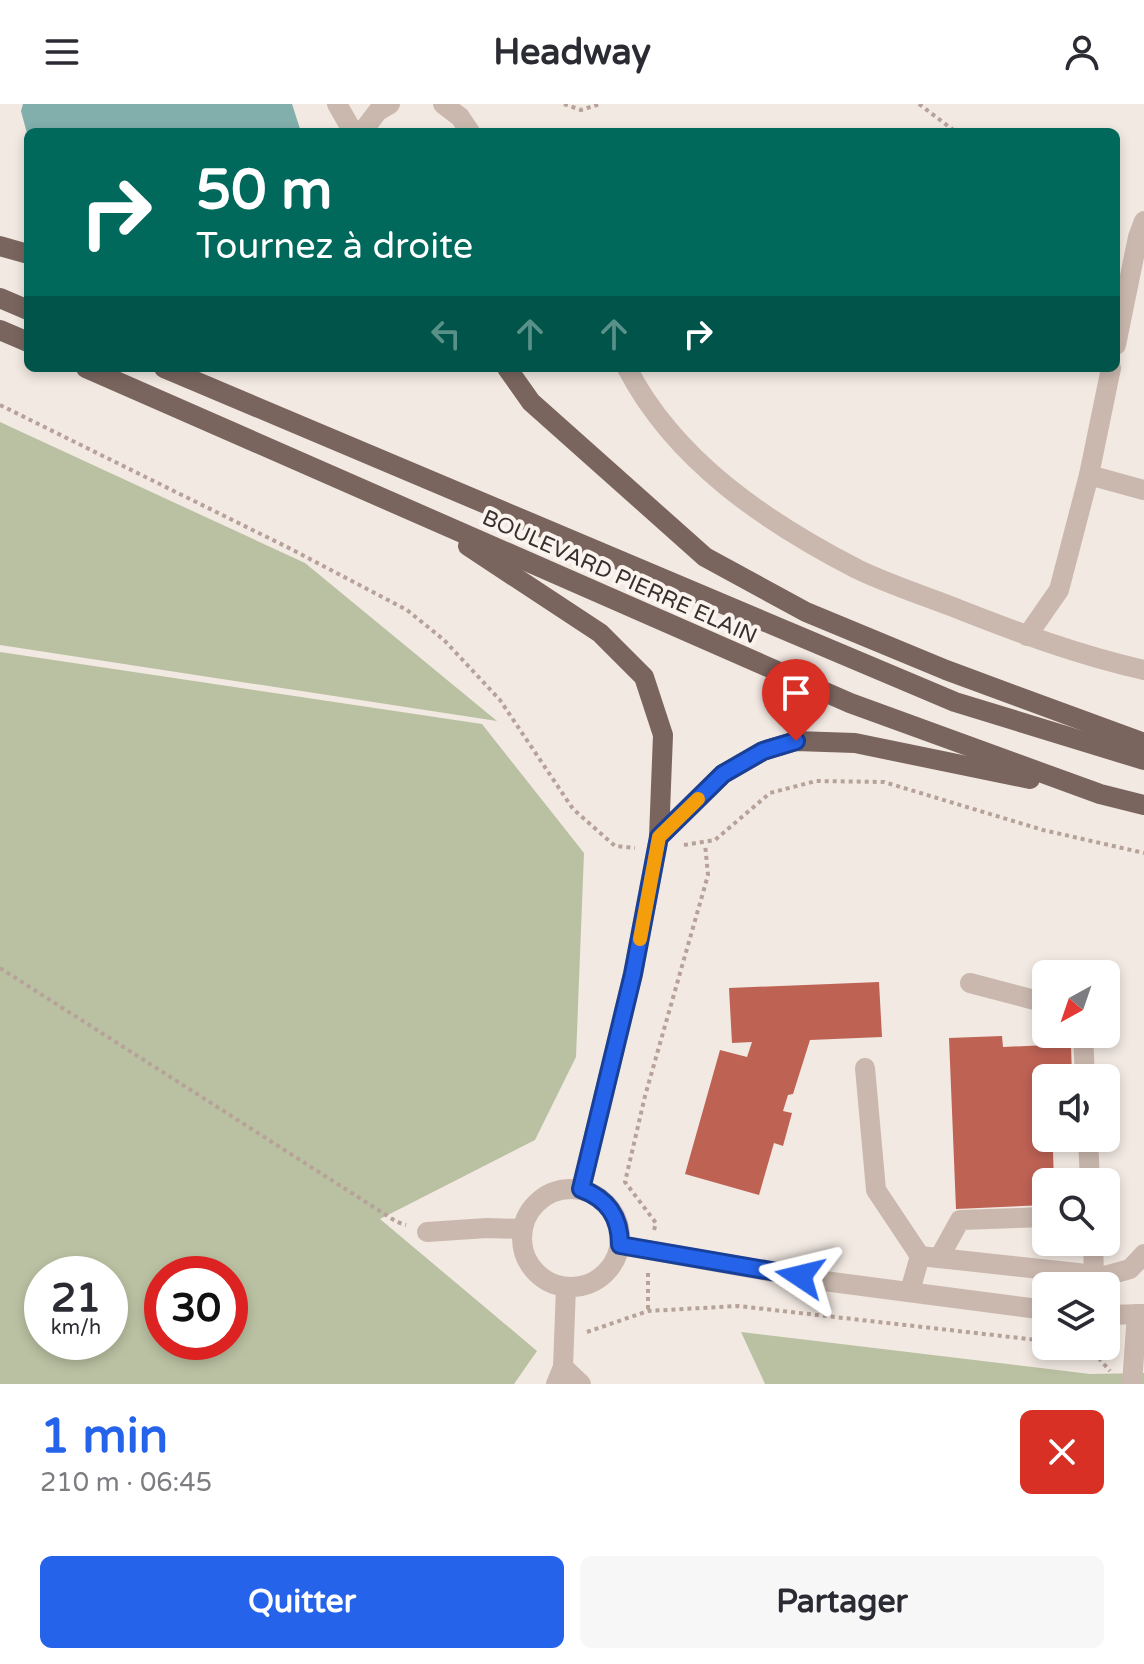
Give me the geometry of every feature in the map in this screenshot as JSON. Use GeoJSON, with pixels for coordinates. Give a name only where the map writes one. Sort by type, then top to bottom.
{"type":"FeatureCollection","features":[{"type":"Feature","properties":{"kind":"main road"},"geometry":{"type":"LineString","coordinates":[[0,246],[24,253]]}},
{"type":"Feature","properties":{"kind":"main road"},"geometry":{"type":"LineString","coordinates":[[0,298],[24,308]]}},
{"type":"Feature","properties":{"kind":"main road"},"geometry":{"type":"LineString","coordinates":[[0,330],[24,340]]}},
{"type":"Feature","properties":{"kind":"main road","name":"BOULEVARD PIERRE ELAIN"},"geometry":{"type":"LineString","coordinates":[[95,372],[850,703],[1100,794],[1144,805]]}},
{"type":"Feature","properties":{"kind":"main road","name":"BOULEVARD PIERRE ELAIN"},"geometry":{"type":"LineString","coordinates":[[173,372],[955,702],[1144,760]]}},
{"type":"Feature","properties":{"kind":"main road"},"geometry":{"type":"LineString","coordinates":[[510,372],[541,412],[705,557],[820,618],[946,670],[1144,743]]}},
{"type":"Feature","properties":{"kind":"main road"},"geometry":{"type":"LineString","coordinates":[[419,514],[600,633],[644,677],[663,735],[651,843]]}},
{"type":"Feature","properties":{"kind":"main road"},"geometry":{"type":"LineString","coordinates":[[651,843],[723,774],[763,751],[796,741],[855,743],[1100,794]]}},
{"type":"Feature","properties":{"kind":"street"},"geometry":{"type":"LineString","coordinates":[[337,104],[351,128]]}},
{"type":"Feature","properties":{"kind":"street"},"geometry":{"type":"LineString","coordinates":[[365,128],[378,111],[390,104]]}},
{"type":"Feature","properties":{"kind":"street"},"geometry":{"type":"LineString","coordinates":[[443,104],[468,128]]}},
{"type":"Feature","properties":{"kind":"street"},"geometry":{"type":"LineString","coordinates":[[1120,325],[1144,221]]}},
{"type":"Feature","properties":{"kind":"street"},"geometry":{"type":"LineString","coordinates":[[629,372],[655,416],[692,456],[744,502],[858,569],[1027,636],[1088,657],[1144,670]]}},
{"type":"Feature","properties":{"kind":"street"},"geometry":{"type":"LineString","coordinates":[[1027,636],[1059,590],[1089,475],[1110,372]]}},
{"type":"Feature","properties":{"kind":"street"},"geometry":{"type":"LineString","coordinates":[[1089,475],[1144,490]]}},
{"type":"Feature","properties":{"kind":"street"},"geometry":{"type":"LineString","coordinates":[[581,1189],[633,974],[651,843]]}},
{"type":"Feature","properties":{"kind":"street"},"geometry":{"type":"LineString","coordinates":[[970,983],[1032,999]]}},
{"type":"Feature","properties":{"kind":"street"},"geometry":{"type":"LineString","coordinates":[[865,1068],[876,1190],[930,1257],[1047,1272]]}},
{"type":"Feature","properties":{"kind":"street"},"geometry":{"type":"LineString","coordinates":[[581,1189],[595,1194],[615,1216],[620,1230],[620,1245],[616,1259],[607,1272],[581,1287],[566,1287],[550,1283],[537,1274],[527,1261],[522,1245],[522,1229],[527,1214],[550,1193],[581,1189]]}},
{"type":"Feature","properties":{"kind":"street"},"geometry":{"type":"LineString","coordinates":[[910,1291],[930,1257],[960,1220],[1032,1217]]}},
{"type":"Feature","properties":{"kind":"street"},"geometry":{"type":"LineString","coordinates":[[427,1232],[522,1229]]}},
{"type":"Feature","properties":{"kind":"street"},"geometry":{"type":"LineString","coordinates":[[620,1245],[824,1281],[1032,1308]]}},
{"type":"Feature","properties":{"kind":"street"},"geometry":{"type":"LineString","coordinates":[[1120,1272],[1130,1269],[1144,1254]]}},
{"type":"Feature","properties":{"kind":"street"},"geometry":{"type":"LineString","coordinates":[[566,1287],[560,1375],[581,1384]]}},
{"type":"Feature","properties":{"kind":"street"},"geometry":{"type":"LineString","coordinates":[[1120,1315],[1140,1314],[1132,1384]]}},
{"type":"Feature","properties":{"kind":"path"},"geometry":{"type":"LineString","coordinates":[[564,104],[581,110],[600,104]]}},
{"type":"Feature","properties":{"kind":"path"},"geometry":{"type":"LineString","coordinates":[[919,104],[951,128]]}},
{"type":"Feature","properties":{"kind":"path"},"geometry":{"type":"LineString","coordinates":[[0,405],[407,610],[444,640],[500,700],[573,809],[615,846],[651,843]]}},
{"type":"Feature","properties":{"kind":"path"},"geometry":{"type":"LineString","coordinates":[[679,846],[715,840],[770,793],[816,781],[830,781],[884,782],[1043,830],[1144,853]]}},
{"type":"Feature","properties":{"kind":"path"},"geometry":{"type":"LineString","coordinates":[[648,1311],[647,1249],[656,1223],[625,1182],[645,1096],[708,875],[705,844]]}},
{"type":"Feature","properties":{"kind":"path"},"geometry":{"type":"LineString","coordinates":[[0,968],[397,1222],[427,1232]]}},
{"type":"Feature","properties":{"kind":"path"},"geometry":{"type":"LineString","coordinates":[[565,1329],[587,1333],[648,1311],[738,1306],[1032,1339]]}},
{"type":"Feature","properties":{"kind":"green space"},"geometry":{"type":"Polygon","coordinates":[[[0,422],[305,563],[497,721],[0,645],[0,422]]]}},
{"type":"Feature","properties":{"kind":"green space"},"geometry":{"type":"Polygon","coordinates":[[[0,652],[482,724],[584,853],[576,1057],[535,1140],[380,1219],[537,1351],[514,1384],[0,1384],[0,652]]]}},
{"type":"Feature","properties":{"kind":"green space"},"geometry":{"type":"Polygon","coordinates":[[[741,1332],[1090,1374],[1144,1373],[1144,1384],[765,1384],[741,1332]]]}},
{"type":"Feature","properties":{"kind":"water"},"geometry":{"type":"Polygon","coordinates":[[[23,104],[292,104],[300,128],[26,128],[21,111],[23,104]]]}},
{"type":"Feature","properties":{"kind":"building"},"geometry":{"type":"Polygon","coordinates":[[[879,982],[882,1037],[810,1040],[793,1094],[788,1095],[783,1111],[792,1113],[783,1146],[774,1143],[759,1195],[685,1174],[720,1050],[747,1057],[752,1042],[732,1043],[729,988],[879,982]]]}},
{"type":"Feature","properties":{"kind":"building"},"geometry":{"type":"Polygon","coordinates":[[[1002,1036],[1003,1047],[1071,1048],[1072,1064],[1032,1064],[1032,1152],[1053,1152],[1054,1168],[1032,1168],[1032,1206],[956,1209],[949,1038],[1002,1036]]]}},
{"type":"Feature","properties":{"kind":"slow traffic"},"geometry":{"type":"LineString","coordinates":[[640,939],[659,837],[698,799]]}},
{"type":"Feature","properties":{"kind":"route"},"geometry":{"type":"LineString","coordinates":[[796,741],[763,751],[723,774],[659,837],[633,974],[581,1189],[595,1194],[607,1204],[620,1230],[620,1245],[800,1276]]}}]}
